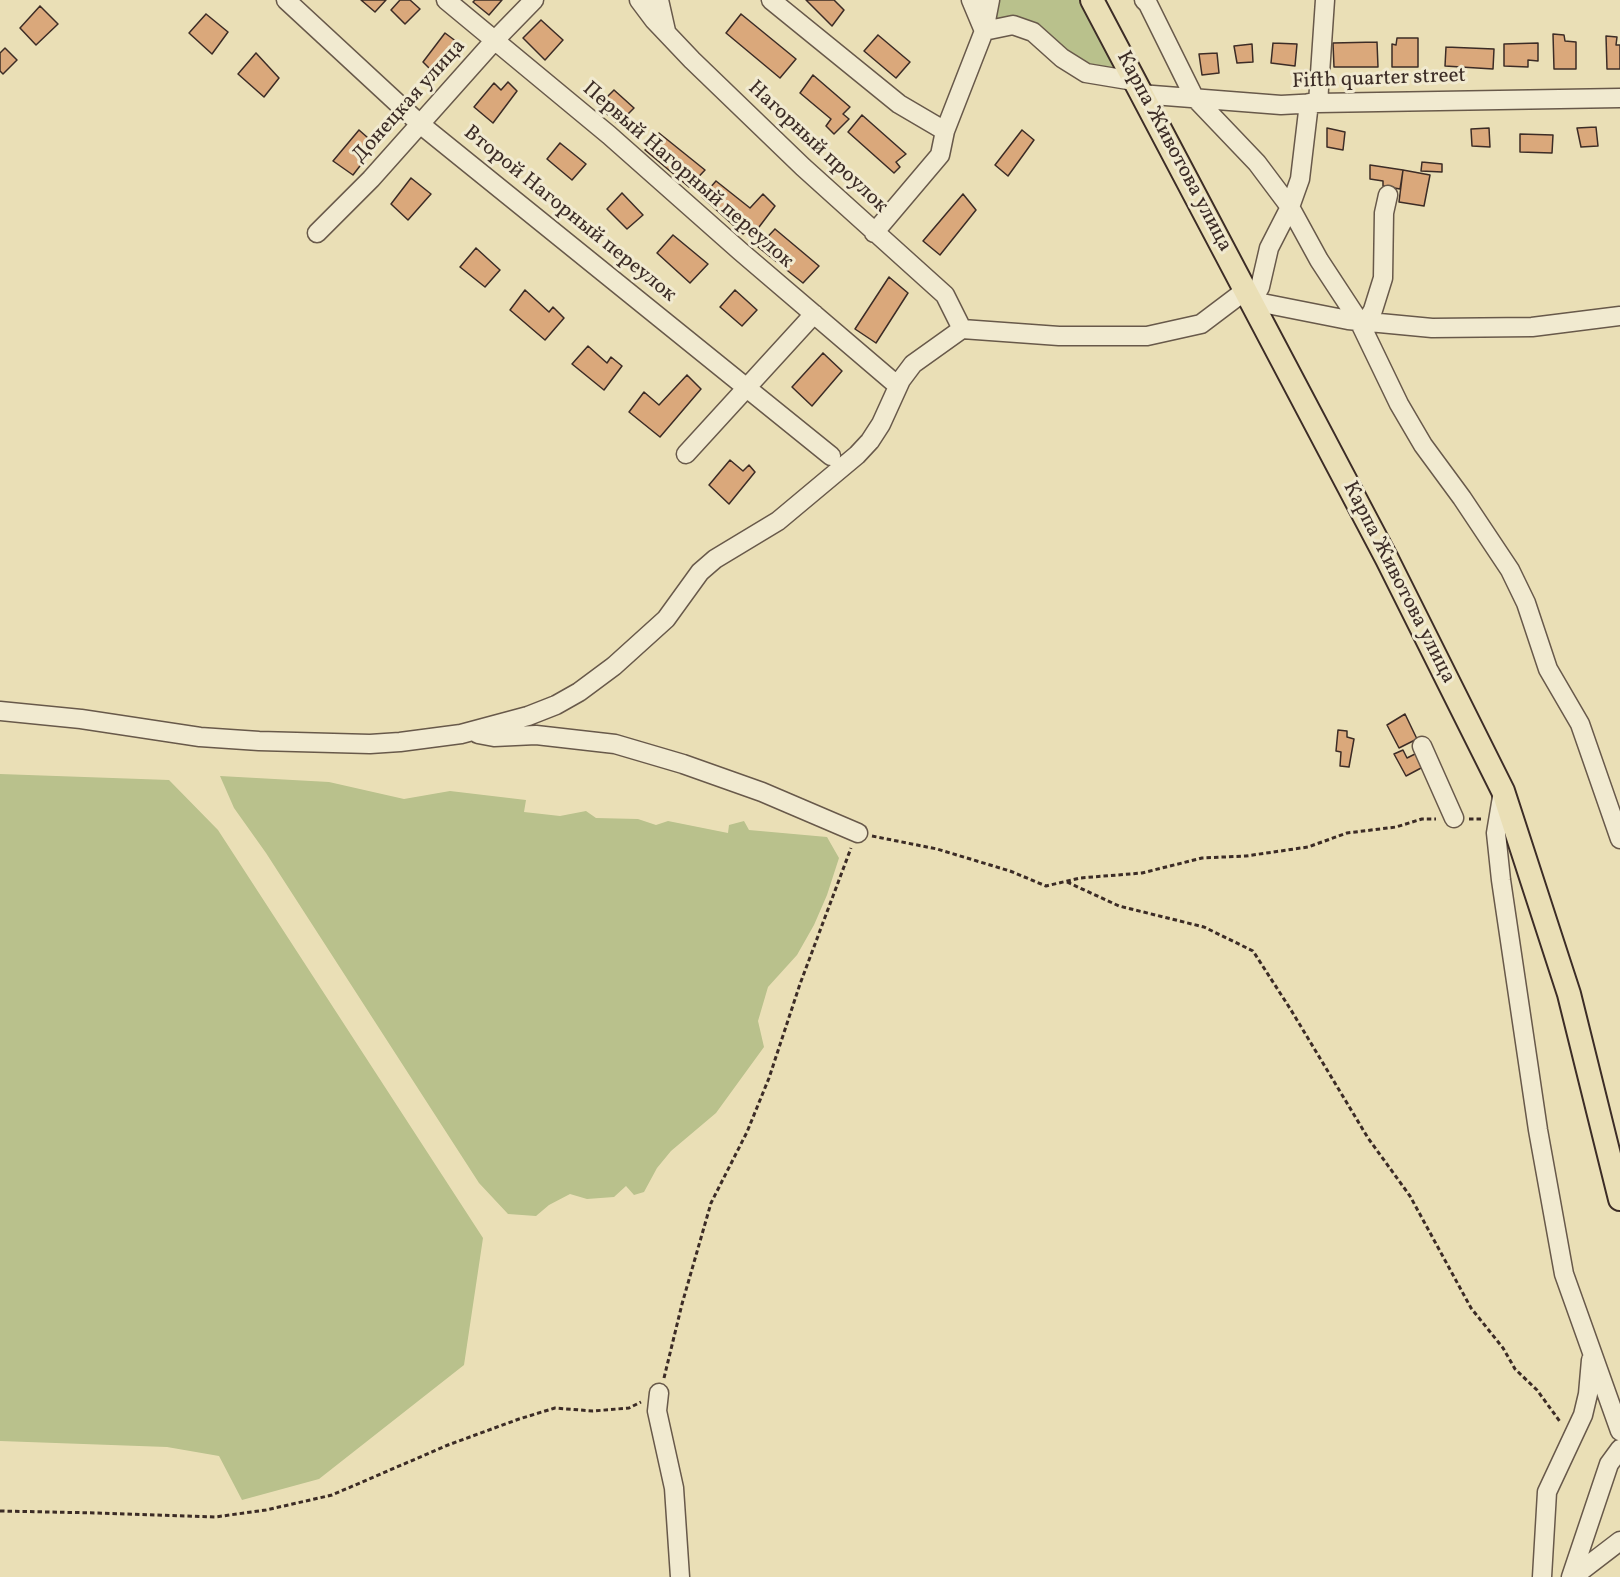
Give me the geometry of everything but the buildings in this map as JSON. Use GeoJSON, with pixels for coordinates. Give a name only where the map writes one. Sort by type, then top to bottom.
{"type":"FeatureCollection","features":[{"type":"Feature","properties":{"kind":"main road","name":"Карпа Животова улица"},"geometry":{"type":"LineString","coordinates":[[1092,0],[1387,559],[1503,791],[1569,994],[1620,1199]]}},
{"type":"Feature","properties":{"kind":"street","name":"Второй Нагорный переулок"},"geometry":{"type":"LineString","coordinates":[[286,0],[420,124],[831,456]]}},
{"type":"Feature","properties":{"kind":"street","name":"Первый Нагорный переулок"},"geometry":{"type":"LineString","coordinates":[[446,0],[609,135],[898,386]]}},
{"type":"Feature","properties":{"kind":"street","name":"Донецкая улица"},"geometry":{"type":"LineString","coordinates":[[317,232],[371,179],[534,0]]}},
{"type":"Feature","properties":{"kind":"street","name":"Нагорный проулок"},"geometry":{"type":"LineString","coordinates":[[639,0],[666,33],[803,167],[945,295],[962,329]]}},
{"type":"Feature","properties":{"kind":"street"},"geometry":{"type":"LineString","coordinates":[[659,0],[666,33]]}},
{"type":"Feature","properties":{"kind":"street"},"geometry":{"type":"LineString","coordinates":[[771,0],[899,104],[945,131]]}},
{"type":"Feature","properties":{"kind":"street"},"geometry":{"type":"LineString","coordinates":[[971,0],[984,30]]}},
{"type":"Feature","properties":{"kind":"street"},"geometry":{"type":"LineString","coordinates":[[874,233],[939,155],[945,131],[984,30],[990,0]]}},
{"type":"Feature","properties":{"kind":"street"},"geometry":{"type":"LineString","coordinates":[[1144,0],[1194,97],[1257,163],[1290,207],[1319,260],[1362,322],[1399,404],[1423,445],[1510,570],[1526,603],[1548,669],[1580,724],[1620,839]]}},
{"type":"Feature","properties":{"kind":"street"},"geometry":{"type":"LineString","coordinates":[[0,711],[81,719],[200,737],[370,744],[468,732],[528,716],[556,705],[579,692],[614,666],[666,619],[700,572],[715,559],[778,521],[856,455],[870,441],[881,424],[898,386],[913,363],[927,356],[962,329],[1059,336],[1147,336],[1201,324],[1260,288],[1269,248],[1290,207],[1300,180],[1314,103],[1325,0]]}},
{"type":"Feature","properties":{"kind":"street","name":"Fifth quarter street"},"geometry":{"type":"LineString","coordinates":[[984,30],[1013,25],[1033,32],[1062,58],[1086,72],[1137,87],[1194,97],[1281,105],[1620,98]]}},
{"type":"Feature","properties":{"kind":"street"},"geometry":{"type":"LineString","coordinates":[[1362,322],[1373,310],[1383,278],[1384,213],[1388,195]]}},
{"type":"Feature","properties":{"kind":"street"},"geometry":{"type":"LineString","coordinates":[[1249,295],[1362,322],[1432,328],[1532,327],[1620,316]]}},
{"type":"Feature","properties":{"kind":"street"},"geometry":{"type":"LineString","coordinates":[[686,454],[814,314]]}},
{"type":"Feature","properties":{"kind":"street"},"geometry":{"type":"LineString","coordinates":[[468,732],[494,737],[536,735],[615,744],[683,764],[762,792],[858,833]]}},
{"type":"Feature","properties":{"kind":"street"},"geometry":{"type":"LineString","coordinates":[[1422,746],[1454,818]]}},
{"type":"Feature","properties":{"kind":"street"},"geometry":{"type":"LineString","coordinates":[[1503,791],[1496,832],[1501,880],[1540,1142],[1564,1274],[1620,1431]]}},
{"type":"Feature","properties":{"kind":"street"},"geometry":{"type":"LineString","coordinates":[[1542,1577],[1547,1492],[1582,1415],[1591,1352]]}},
{"type":"Feature","properties":{"kind":"street"},"geometry":{"type":"LineString","coordinates":[[659,1393],[657,1411],[674,1488],[680,1577]]}},
{"type":"Feature","properties":{"kind":"street"},"geometry":{"type":"LineString","coordinates":[[1572,1577],[1609,1464],[1620,1449]]}},
{"type":"Feature","properties":{"kind":"street"},"geometry":{"type":"LineString","coordinates":[[1572,1577],[1620,1540]]}},
{"type":"Feature","properties":{"kind":"path"},"geometry":{"type":"LineString","coordinates":[[0,1511],[215,1517],[266,1510],[332,1494],[448,1445],[555,1408],[593,1411],[629,1408],[659,1393],[711,1203],[747,1132],[769,1078],[838,878],[858,833],[937,849],[1046,885],[1142,873],[1202,858],[1246,856],[1308,847],[1347,833],[1396,827],[1422,819],[1498,819]]}},
{"type":"Feature","properties":{"kind":"path"},"geometry":{"type":"LineString","coordinates":[[1065,882],[1119,906],[1204,927],[1253,951],[1368,1138],[1410,1196],[1471,1308],[1503,1347],[1515,1369],[1537,1390],[1560,1421],[1569,1444]]}},
{"type":"Feature","properties":{"kind":"green space"},"geometry":{"type":"Polygon","coordinates":[[[997,0],[1080,0],[1118,73],[1100,70],[993,20],[997,0]]]}},
{"type":"Feature","properties":{"kind":"green space"},"geometry":{"type":"Polygon","coordinates":[[[0,774],[169,780],[218,830],[483,1238],[464,1365],[319,1479],[242,1500],[219,1456],[167,1447],[0,1441],[0,774]]]}},
{"type":"Feature","properties":{"kind":"green space"},"geometry":{"type":"Polygon","coordinates":[[[220,776],[329,782],[404,799],[450,791],[526,800],[524,812],[560,816],[586,811],[596,818],[638,819],[656,825],[668,821],[728,833],[729,825],[744,821],[749,830],[827,837],[839,858],[814,925],[797,955],[768,987],[758,1021],[764,1047],[716,1113],[671,1151],[657,1168],[644,1192],[634,1195],[626,1186],[614,1197],[587,1199],[570,1194],[549,1205],[536,1216],[508,1214],[479,1183],[266,853],[234,808],[220,776]]]}}]}
